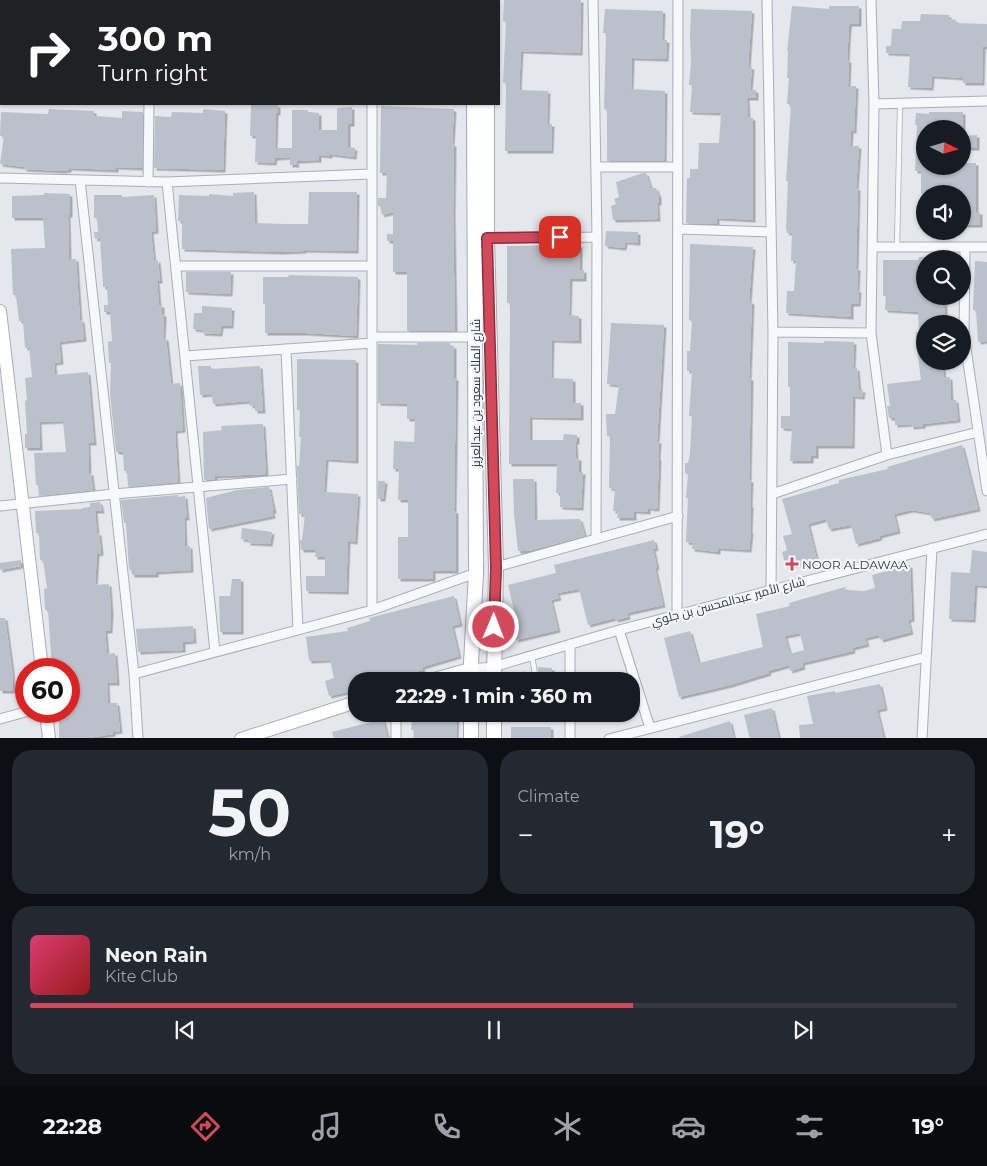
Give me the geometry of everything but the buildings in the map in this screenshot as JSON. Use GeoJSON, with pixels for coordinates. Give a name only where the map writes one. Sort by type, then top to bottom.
{"type":"FeatureCollection","features":[{"type":"Feature","properties":{"kind":"main road","name":"شارع الملك سعود بن عبدالعزيز"},"geometry":{"type":"LineString","coordinates":[[470,672],[476,573],[474,105]]}},
{"type":"Feature","properties":{"kind":"main road","name":"شارع الملك سعود بن عبدالعزيز"},"geometry":{"type":"LineString","coordinates":[[487,105],[487,238],[496,568],[494,672]]}},
{"type":"Feature","properties":{"kind":"main road"},"geometry":{"type":"LineString","coordinates":[[471,722],[471,738]]}},
{"type":"Feature","properties":{"kind":"main road"},"geometry":{"type":"LineString","coordinates":[[494,722],[494,738]]}},
{"type":"Feature","properties":{"kind":"street"},"geometry":{"type":"LineString","coordinates":[[593,0],[597,237],[596,539]]}},
{"type":"Feature","properties":{"kind":"street"},"geometry":{"type":"LineString","coordinates":[[677,615],[678,0]]}},
{"type":"Feature","properties":{"kind":"street"},"geometry":{"type":"LineString","coordinates":[[767,0],[773,332],[771,590]]}},
{"type":"Feature","properties":{"kind":"street"},"geometry":{"type":"LineString","coordinates":[[871,0],[874,104],[870,333],[887,455]]}},
{"type":"Feature","properties":{"kind":"street"},"geometry":{"type":"LineString","coordinates":[[874,104],[987,101]]}},
{"type":"Feature","properties":{"kind":"street"},"geometry":{"type":"LineString","coordinates":[[148,182],[149,105]]}},
{"type":"Feature","properties":{"kind":"street"},"geometry":{"type":"LineString","coordinates":[[372,105],[372,610]]}},
{"type":"Feature","properties":{"kind":"street"},"geometry":{"type":"LineString","coordinates":[[596,167],[678,167]]}},
{"type":"Feature","properties":{"kind":"street"},"geometry":{"type":"LineString","coordinates":[[0,178],[167,182],[372,174]]}},
{"type":"Feature","properties":{"kind":"street"},"geometry":{"type":"LineString","coordinates":[[80,180],[134,674],[138,738]]}},
{"type":"Feature","properties":{"kind":"street"},"geometry":{"type":"LineString","coordinates":[[167,182],[215,652]]}},
{"type":"Feature","properties":{"kind":"street"},"geometry":{"type":"LineString","coordinates":[[678,229],[771,232]]}},
{"type":"Feature","properties":{"kind":"street"},"geometry":{"type":"LineString","coordinates":[[487,238],[597,237]]}},
{"type":"Feature","properties":{"kind":"street"},"geometry":{"type":"LineString","coordinates":[[872,247],[987,247]]}},
{"type":"Feature","properties":{"kind":"street"},"geometry":{"type":"LineString","coordinates":[[965,247],[964,335],[987,491]]}},
{"type":"Feature","properties":{"kind":"street"},"geometry":{"type":"LineString","coordinates":[[176,266],[372,266]]}},
{"type":"Feature","properties":{"kind":"street"},"geometry":{"type":"LineString","coordinates":[[0,311],[41,658]]}},
{"type":"Feature","properties":{"kind":"street"},"geometry":{"type":"LineString","coordinates":[[773,332],[870,333]]}},
{"type":"Feature","properties":{"kind":"street"},"geometry":{"type":"LineString","coordinates":[[185,356],[286,349],[372,340],[475,337]]}},
{"type":"Feature","properties":{"kind":"street"},"geometry":{"type":"LineString","coordinates":[[286,349],[298,630]]}},
{"type":"Feature","properties":{"kind":"street"},"geometry":{"type":"LineString","coordinates":[[772,494],[887,455],[978,432]]}},
{"type":"Feature","properties":{"kind":"street"},"geometry":{"type":"LineString","coordinates":[[0,506],[292,479]]}},
{"type":"Feature","properties":{"kind":"street"},"geometry":{"type":"LineString","coordinates":[[496,568],[678,516]]}},
{"type":"Feature","properties":{"kind":"street","name":"شارع الأمير عبدالمحسن بن جلوي"},"geometry":{"type":"LineString","coordinates":[[498,672],[532,655],[570,644],[987,534]]}},
{"type":"Feature","properties":{"kind":"street"},"geometry":{"type":"LineString","coordinates":[[922,738],[932,548]]}},
{"type":"Feature","properties":{"kind":"street"},"geometry":{"type":"LineString","coordinates":[[134,674],[372,610],[476,573]]}},
{"type":"Feature","properties":{"kind":"street"},"geometry":{"type":"LineString","coordinates":[[620,630],[650,728]]}},
{"type":"Feature","properties":{"kind":"street"},"geometry":{"type":"LineString","coordinates":[[570,644],[570,672]]}},
{"type":"Feature","properties":{"kind":"street"},"geometry":{"type":"LineString","coordinates":[[609,738],[926,657]]}},
{"type":"Feature","properties":{"kind":"street"},"geometry":{"type":"LineString","coordinates":[[241,738],[348,705]]}},
{"type":"Feature","properties":{"kind":"street"},"geometry":{"type":"LineString","coordinates":[[0,719],[15,715]]}},
{"type":"Feature","properties":{"kind":"street"},"geometry":{"type":"LineString","coordinates":[[396,722],[396,738]]}},
{"type":"Feature","properties":{"kind":"street"},"geometry":{"type":"LineString","coordinates":[[570,722],[570,738]]}},
{"type":"Feature","properties":{"kind":"street"},"geometry":{"type":"LineString","coordinates":[[47,723],[49,738]]}},
{"type":"Feature","properties":{"kind":"lane"},"geometry":{"type":"LineString","coordinates":[[897,247],[900,104]]}},
{"type":"Feature","properties":{"kind":"lane"},"geometry":{"type":"LineString","coordinates":[[532,655],[534,672]]}},
{"type":"Feature","properties":{"kind":"place","name":"NOOR ALDAWAA"},"geometry":{"type":"Point","coordinates":[792,564]}},
{"type":"Feature","properties":{"kind":"route"},"geometry":{"type":"LineString","coordinates":[[494,627],[496,568],[487,238],[560,237]]}}]}
